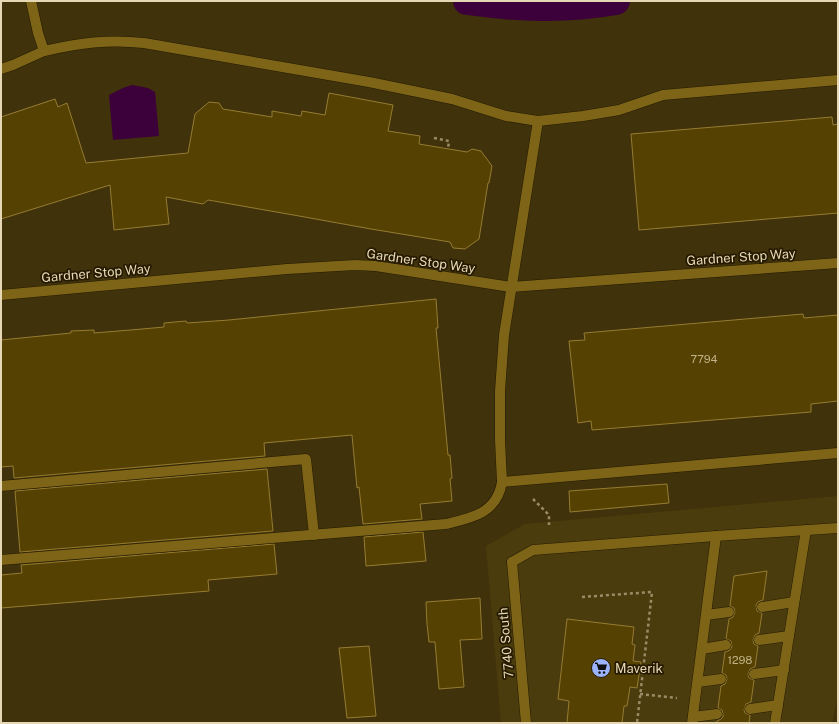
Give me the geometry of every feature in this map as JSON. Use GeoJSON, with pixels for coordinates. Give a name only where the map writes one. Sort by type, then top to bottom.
{"type":"FeatureCollection","features":[{"type":"Feature","properties":{"kind":"street"},"geometry":{"type":"LineString","coordinates":[[31,1],[38,33],[44,51]]}},
{"type":"Feature","properties":{"kind":"street"},"geometry":{"type":"LineString","coordinates":[[1,69],[44,51],[66,46],[109,40],[144,43],[369,82],[452,99],[506,116],[538,121],[618,110],[663,95],[838,80]]}},
{"type":"Feature","properties":{"kind":"street"},"geometry":{"type":"LineString","coordinates":[[1,560],[314,536],[446,524],[481,513],[489,508],[501,491],[500,391],[504,335],[538,121]]}},
{"type":"Feature","properties":{"kind":"street","name":"Gardner Stop Way"},"geometry":{"type":"LineString","coordinates":[[1,295],[287,269],[355,265],[376,266],[511,287],[838,262]]}},
{"type":"Feature","properties":{"kind":"street"},"geometry":{"type":"LineString","coordinates":[[502,482],[838,453]]}},
{"type":"Feature","properties":{"kind":"street"},"geometry":{"type":"LineString","coordinates":[[1,486],[306,459],[314,536]]}},
{"type":"Feature","properties":{"kind":"street"},"geometry":{"type":"LineString","coordinates":[[717,714],[693,720],[716,536],[838,528]]}},
{"type":"Feature","properties":{"kind":"street"},"geometry":{"type":"LineString","coordinates":[[775,723],[806,530]]}},
{"type":"Feature","properties":{"kind":"street","name":"7740 South"},"geometry":{"type":"LineString","coordinates":[[526,723],[512,562],[534,550],[716,536]]}},
{"type":"Feature","properties":{"kind":"street"},"geometry":{"type":"LineString","coordinates":[[762,607],[794,602]]}},
{"type":"Feature","properties":{"kind":"street"},"geometry":{"type":"LineString","coordinates":[[706,615],[729,612]]}},
{"type":"Feature","properties":{"kind":"street"},"geometry":{"type":"LineString","coordinates":[[759,640],[789,636]]}},
{"type":"Feature","properties":{"kind":"street"},"geometry":{"type":"LineString","coordinates":[[702,649],[726,645]]}},
{"type":"Feature","properties":{"kind":"street"},"geometry":{"type":"LineString","coordinates":[[754,674],[784,670]]}},
{"type":"Feature","properties":{"kind":"street"},"geometry":{"type":"LineString","coordinates":[[698,682],[721,679]]}},
{"type":"Feature","properties":{"kind":"street"},"geometry":{"type":"LineString","coordinates":[[750,709],[778,705]]}},
{"type":"Feature","properties":{"kind":"path"},"geometry":{"type":"LineString","coordinates":[[434,138],[449,141],[448,149]]}},
{"type":"Feature","properties":{"kind":"path"},"geometry":{"type":"LineString","coordinates":[[533,499],[549,515],[549,525]]}},
{"type":"Feature","properties":{"kind":"path"},"geometry":{"type":"LineString","coordinates":[[582,597],[652,592],[641,675],[637,723]]}},
{"type":"Feature","properties":{"kind":"path"},"geometry":{"type":"LineString","coordinates":[[640,694],[696,700]]}},
{"type":"Feature","properties":{"kind":"shaded area"},"geometry":{"type":"Polygon","coordinates":[[[132,85],[148,88],[155,92],[159,136],[113,140],[109,95],[132,85]]]}},
{"type":"Feature","properties":{"kind":"shaded area"},"geometry":{"type":"Polygon","coordinates":[[[838,496],[838,696],[832,723],[501,723],[486,546],[525,524],[838,496]]]}},
{"type":"Feature","properties":{"kind":"building"},"geometry":{"type":"Polygon","coordinates":[[[329,93],[393,105],[388,131],[420,136],[419,144],[467,152],[472,149],[481,151],[492,166],[479,239],[465,249],[453,248],[450,242],[208,200],[203,204],[166,197],[169,224],[114,230],[110,185],[1,219],[1,117],[55,99],[58,107],[67,103],[86,163],[188,153],[195,114],[209,102],[219,103],[223,109],[272,117],[272,111],[301,116],[302,111],[325,115],[329,93]]]}},
{"type":"Feature","properties":{"kind":"building"},"geometry":{"type":"Polygon","coordinates":[[[832,117],[833,125],[838,124],[838,213],[639,230],[631,134],[832,117]]]}},
{"type":"Feature","properties":{"kind":"building"},"geometry":{"type":"Polygon","coordinates":[[[436,299],[438,328],[436,328],[448,455],[450,455],[452,501],[420,504],[422,519],[363,524],[359,487],[357,488],[352,435],[264,443],[265,456],[14,478],[13,466],[1,467],[1,340],[71,333],[71,331],[94,330],[94,333],[142,329],[164,327],[164,323],[229,320],[436,299]]]}},
{"type":"Feature","properties":{"kind":"building"},"geometry":{"type":"Polygon","coordinates":[[[803,314],[804,318],[838,315],[838,401],[811,404],[811,412],[592,430],[591,421],[578,423],[569,341],[585,340],[584,333],[803,314]]]}},
{"type":"Feature","properties":{"kind":"building"},"geometry":{"type":"Polygon","coordinates":[[[267,469],[273,531],[20,552],[15,491],[267,469]]]}},
{"type":"Feature","properties":{"kind":"building"},"geometry":{"type":"Polygon","coordinates":[[[667,484],[669,503],[570,512],[569,491],[667,484]]]}},
{"type":"Feature","properties":{"kind":"building"},"geometry":{"type":"Polygon","coordinates":[[[423,532],[426,561],[366,566],[364,537],[423,532]]]}},
{"type":"Feature","properties":{"kind":"building"},"geometry":{"type":"Polygon","coordinates":[[[274,544],[277,574],[208,580],[209,591],[1,608],[1,575],[22,573],[21,565],[274,544]]]}},
{"type":"Feature","properties":{"kind":"building"},"geometry":{"type":"Polygon","coordinates":[[[767,571],[763,600],[758,602],[756,605],[757,611],[762,613],[759,633],[755,635],[753,640],[754,644],[758,646],[755,667],[750,669],[748,674],[749,678],[754,680],[751,702],[746,704],[744,710],[745,713],[750,715],[749,723],[716,723],[723,717],[722,710],[718,708],[721,686],[725,684],[727,679],[726,675],[722,673],[725,652],[730,650],[732,647],[731,641],[726,639],[729,619],[733,617],[735,612],[734,608],[730,606],[734,576],[767,571]]]}},
{"type":"Feature","properties":{"kind":"building"},"geometry":{"type":"Polygon","coordinates":[[[480,598],[482,639],[460,640],[464,687],[439,689],[435,642],[429,642],[426,602],[480,598]]]}},
{"type":"Feature","properties":{"kind":"building","name":"Maverik"},"geometry":{"type":"Polygon","coordinates":[[[567,619],[634,627],[632,644],[635,645],[633,661],[641,662],[637,688],[630,687],[627,706],[624,706],[622,723],[567,723],[569,701],[558,699],[567,619]]]}},
{"type":"Feature","properties":{"kind":"building"},"geometry":{"type":"Polygon","coordinates":[[[369,646],[376,716],[347,718],[339,648],[369,646]]]}},
{"type":"Feature","properties":{"kind":"waterway"},"geometry":{"type":"LineString","coordinates":[[467,1],[542,7],[578,6],[616,1]]}},
{"type":"Feature","properties":{"kind":"place","name":"Maverik"},"geometry":{"type":"Point","coordinates":[601,668]}}]}
